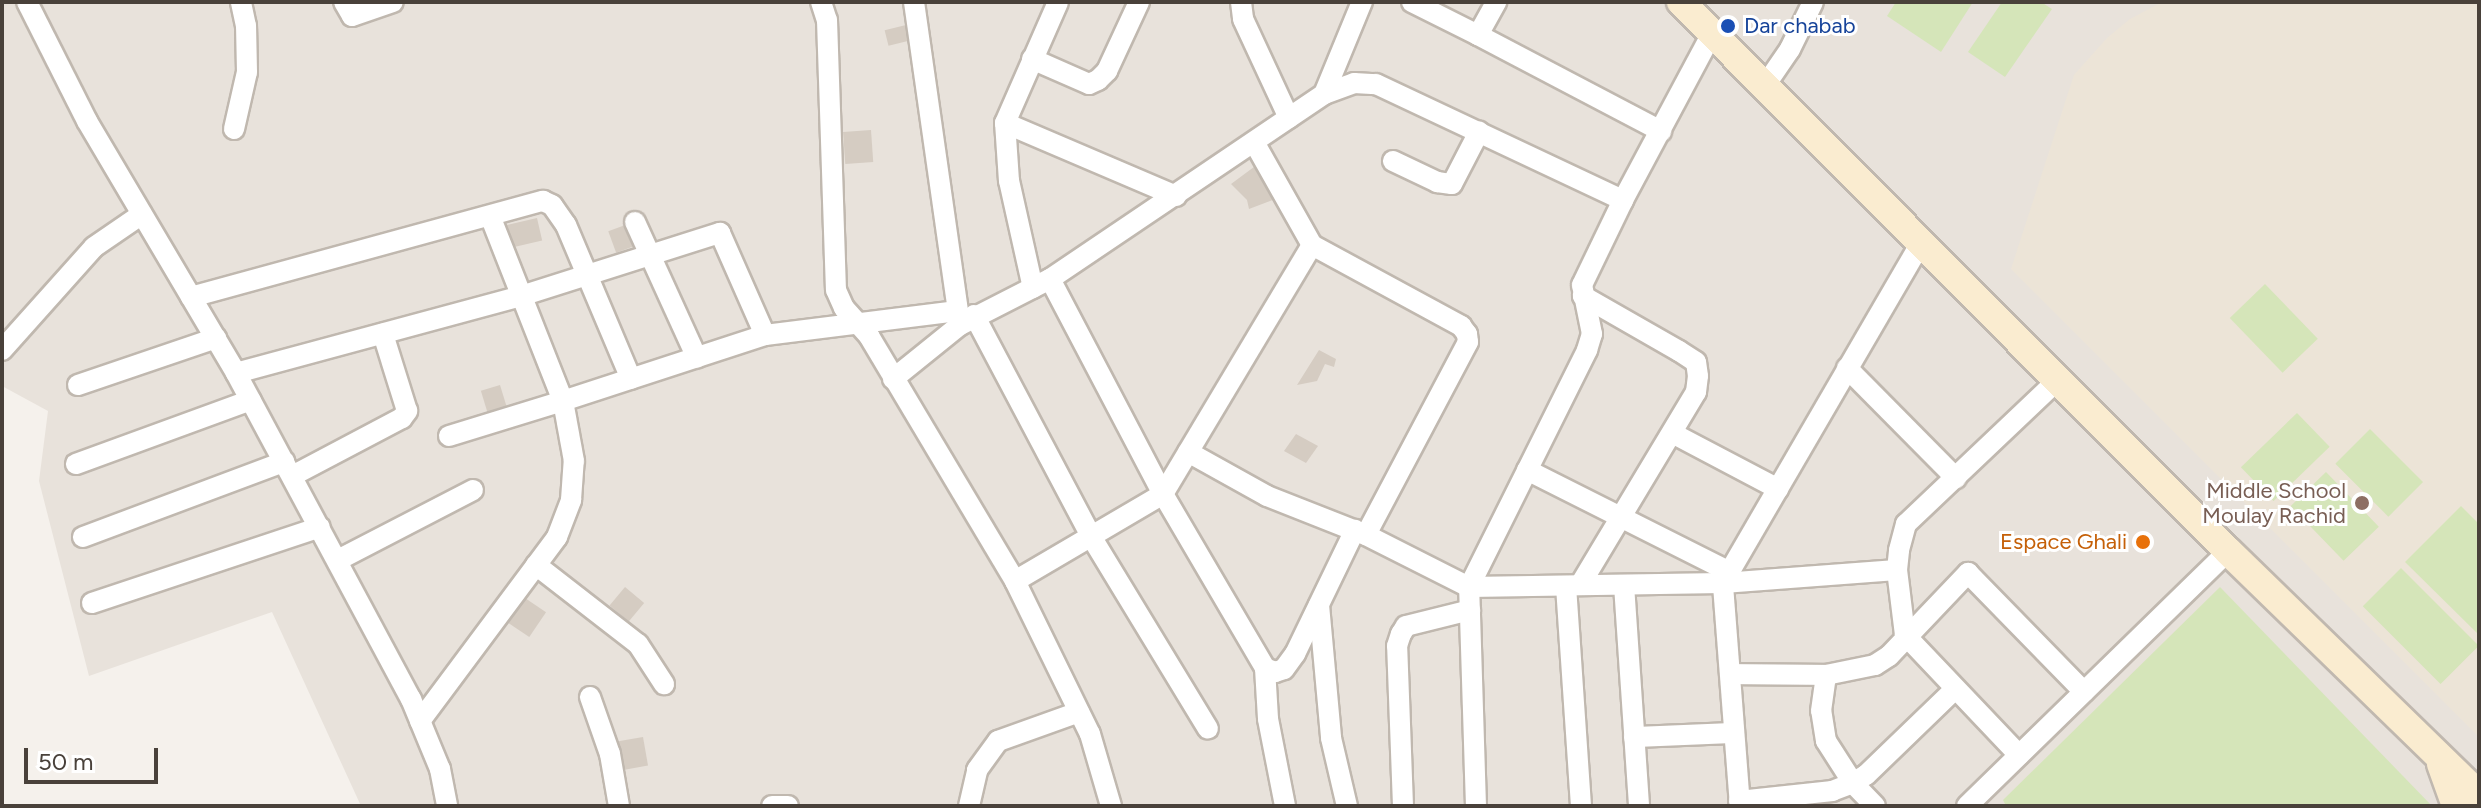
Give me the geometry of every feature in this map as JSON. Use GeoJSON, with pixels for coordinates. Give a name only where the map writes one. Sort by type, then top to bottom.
{"type":"FeatureCollection","features":[{"type":"Feature","properties":{"kind":"main road"},"geometry":{"type":"LineString","coordinates":[[1681,2],[2228,551],[2479,795]]}},
{"type":"Feature","properties":{"kind":"main road"},"geometry":{"type":"LineString","coordinates":[[2437,756],[2456,806]]}},
{"type":"Feature","properties":{"kind":"street"},"geometry":{"type":"LineString","coordinates":[[27,2],[87,121],[216,338],[338,560],[420,721],[440,769],[447,806]]}},
{"type":"Feature","properties":{"kind":"street"},"geometry":{"type":"LineString","coordinates":[[234,129],[247,72],[246,26],[241,2]]}},
{"type":"Feature","properties":{"kind":"street"},"geometry":{"type":"LineString","coordinates":[[344,2],[352,16],[393,2]]}},
{"type":"Feature","properties":{"kind":"street"},"geometry":{"type":"LineString","coordinates":[[821,2],[827,20],[836,290],[844,308],[859,322],[1015,581],[1090,734],[1111,806]]}},
{"type":"Feature","properties":{"kind":"street"},"geometry":{"type":"LineString","coordinates":[[914,2],[964,317],[1092,538],[1208,729]]}},
{"type":"Feature","properties":{"kind":"street"},"geometry":{"type":"LineString","coordinates":[[1058,2],[1005,123],[1009,181],[1042,283],[1265,668],[1268,719],[1285,806]]}},
{"type":"Feature","properties":{"kind":"street"},"geometry":{"type":"LineString","coordinates":[[1032,59],[1089,84],[1098,80],[1107,71],[1139,2]]}},
{"type":"Feature","properties":{"kind":"street"},"geometry":{"type":"LineString","coordinates":[[1241,2],[1243,19],[1289,118]]}},
{"type":"Feature","properties":{"kind":"street"},"geometry":{"type":"LineString","coordinates":[[1324,94],[1362,2]]}},
{"type":"Feature","properties":{"kind":"street"},"geometry":{"type":"LineString","coordinates":[[1412,2],[1661,131]]}},
{"type":"Feature","properties":{"kind":"street"},"geometry":{"type":"LineString","coordinates":[[1478,35],[1496,2]]}},
{"type":"Feature","properties":{"kind":"street"},"geometry":{"type":"LineString","coordinates":[[1764,87],[1790,49],[1813,2]]}},
{"type":"Feature","properties":{"kind":"street"},"geometry":{"type":"LineString","coordinates":[[1476,806],[1469,587],[1587,350],[1592,334],[1582,285],[1623,200],[1712,33]]}},
{"type":"Feature","properties":{"kind":"street"},"geometry":{"type":"LineString","coordinates":[[893,379],[964,317],[1042,283],[1324,94],[1354,83],[1376,84],[1623,200]]}},
{"type":"Feature","properties":{"kind":"street"},"geometry":{"type":"LineString","coordinates":[[1005,123],[1176,196]]}},
{"type":"Feature","properties":{"kind":"street"},"geometry":{"type":"LineString","coordinates":[[1393,161],[1437,182],[1452,184],[1479,132]]}},
{"type":"Feature","properties":{"kind":"street"},"geometry":{"type":"LineString","coordinates":[[1254,142],[1312,245],[1461,326],[1468,342],[1319,604],[1295,654],[1284,669],[1275,672],[1265,668]]}},
{"type":"Feature","properties":{"kind":"street"},"geometry":{"type":"LineString","coordinates":[[191,297],[543,201],[552,205],[566,225],[631,379]]}},
{"type":"Feature","properties":{"kind":"street"},"geometry":{"type":"LineString","coordinates":[[2,350],[94,247],[142,214]]}},
{"type":"Feature","properties":{"kind":"street"},"geometry":{"type":"LineString","coordinates":[[420,721],[557,537],[571,500],[574,461],[563,401],[490,216]]}},
{"type":"Feature","properties":{"kind":"street"},"geometry":{"type":"LineString","coordinates":[[635,222],[697,358]]}},
{"type":"Feature","properties":{"kind":"street"},"geometry":{"type":"LineString","coordinates":[[236,373],[588,277],[720,233],[765,335]]}},
{"type":"Feature","properties":{"kind":"street"},"geometry":{"type":"LineString","coordinates":[[1922,241],[1726,578],[1739,804],[1832,791],[1853,783],[1866,775],[1955,689]]}},
{"type":"Feature","properties":{"kind":"street"},"geometry":{"type":"LineString","coordinates":[[1015,581],[1163,494],[1312,245]]}},
{"type":"Feature","properties":{"kind":"street"},"geometry":{"type":"LineString","coordinates":[[1581,806],[1573,585],[1621,517],[1696,392],[1696,362],[1583,296]]}},
{"type":"Feature","properties":{"kind":"street"},"geometry":{"type":"LineString","coordinates":[[449,436],[765,335],[859,322],[964,317]]}},
{"type":"Feature","properties":{"kind":"street"},"geometry":{"type":"LineString","coordinates":[[83,537],[288,469],[402,418],[407,411],[383,334]]}},
{"type":"Feature","properties":{"kind":"street"},"geometry":{"type":"LineString","coordinates":[[78,385],[216,338]]}},
{"type":"Feature","properties":{"kind":"street"},"geometry":{"type":"LineString","coordinates":[[1847,368],[1956,478]]}},
{"type":"Feature","properties":{"kind":"street"},"geometry":{"type":"LineString","coordinates":[[2019,755],[1905,635],[1897,570],[1906,524],[2059,379]]}},
{"type":"Feature","properties":{"kind":"street"},"geometry":{"type":"LineString","coordinates":[[76,464],[251,400]]}},
{"type":"Feature","properties":{"kind":"street"},"geometry":{"type":"LineString","coordinates":[[1672,433],[1778,489]]}},
{"type":"Feature","properties":{"kind":"street"},"geometry":{"type":"LineString","coordinates":[[1188,452],[1267,496],[1361,533],[1469,587],[1624,585],[1897,570]]}},
{"type":"Feature","properties":{"kind":"street"},"geometry":{"type":"LineString","coordinates":[[1527,470],[1621,517],[1726,578]]}},
{"type":"Feature","properties":{"kind":"street"},"geometry":{"type":"LineString","coordinates":[[338,560],[473,490]]}},
{"type":"Feature","properties":{"kind":"street"},"geometry":{"type":"LineString","coordinates":[[92,603],[320,527]]}},
{"type":"Feature","properties":{"kind":"street"},"geometry":{"type":"LineString","coordinates":[[1967,806],[2228,551]]}},
{"type":"Feature","properties":{"kind":"street"},"geometry":{"type":"LineString","coordinates":[[536,565],[638,644],[664,684]]}},
{"type":"Feature","properties":{"kind":"street"},"geometry":{"type":"LineString","coordinates":[[1731,674],[1826,675],[1875,665],[1889,656],[1905,635],[1968,573],[2084,692]]}},
{"type":"Feature","properties":{"kind":"street"},"geometry":{"type":"LineString","coordinates":[[1624,585],[1639,806]]}},
{"type":"Feature","properties":{"kind":"street"},"geometry":{"type":"LineString","coordinates":[[1319,604],[1331,738],[1347,806]]}},
{"type":"Feature","properties":{"kind":"street"},"geometry":{"type":"LineString","coordinates":[[1403,806],[1397,646],[1401,634],[1406,626],[1470,610]]}},
{"type":"Feature","properties":{"kind":"street"},"geometry":{"type":"LineString","coordinates":[[1826,675],[1821,711],[1826,741],[1853,783],[1875,806]]}},
{"type":"Feature","properties":{"kind":"street"},"geometry":{"type":"LineString","coordinates":[[590,697],[610,754],[619,806]]}},
{"type":"Feature","properties":{"kind":"street"},"geometry":{"type":"LineString","coordinates":[[969,806],[977,770],[998,741],[1079,712]]}},
{"type":"Feature","properties":{"kind":"street"},"geometry":{"type":"LineString","coordinates":[[1634,737],[1734,733]]}},
{"type":"Feature","properties":{"kind":"street"},"geometry":{"type":"LineString","coordinates":[[772,806],[788,806]]}},
{"type":"Feature","properties":{"kind":"shaded area"},"geometry":{"type":"Polygon","coordinates":[[[2,2],[2479,2],[2479,806],[361,806],[272,612],[89,676],[39,481],[48,411],[2,386],[2,2]]]}},
{"type":"Feature","properties":{"kind":"shaded area","name":"Middle School Moulay Rachid"},"geometry":{"type":"Polygon","coordinates":[[[2162,2],[2479,2],[2479,737],[2011,269],[2074,75],[2107,38],[2130,19],[2162,2]]]}},
{"type":"Feature","properties":{"kind":"green space"},"geometry":{"type":"Polygon","coordinates":[[[1896,2],[1973,2],[1941,52],[1887,16],[1896,2]]]}},
{"type":"Feature","properties":{"kind":"green space"},"geometry":{"type":"Polygon","coordinates":[[[2002,2],[2041,2],[2052,9],[2005,77],[1968,52],[2002,2]]]}},
{"type":"Feature","properties":{"kind":"green space"},"geometry":{"type":"Polygon","coordinates":[[[2265,284],[2318,339],[2283,373],[2230,318],[2265,284]]]}},
{"type":"Feature","properties":{"kind":"green space"},"geometry":{"type":"Polygon","coordinates":[[[2297,413],[2330,447],[2274,501],[2241,467],[2297,413]]]}},
{"type":"Feature","properties":{"kind":"green space"},"geometry":{"type":"Polygon","coordinates":[[[2370,429],[2423,482],[2388,517],[2335,464],[2370,429]]]}},
{"type":"Feature","properties":{"kind":"green space"},"geometry":{"type":"Polygon","coordinates":[[[2326,472],[2379,527],[2344,561],[2291,506],[2326,472]]]}},
{"type":"Feature","properties":{"kind":"green space"},"geometry":{"type":"Polygon","coordinates":[[[2461,506],[2479,524],[2479,635],[2405,562],[2461,506]]]}},
{"type":"Feature","properties":{"kind":"green space"},"geometry":{"type":"Polygon","coordinates":[[[2401,568],[2479,646],[2441,684],[2363,606],[2401,568]]]}},
{"type":"Feature","properties":{"kind":"green space"},"geometry":{"type":"Polygon","coordinates":[[[2220,587],[2432,806],[2006,806],[2003,800],[2220,587]]]}},
{"type":"Feature","properties":{"kind":"building"},"geometry":{"type":"Polygon","coordinates":[[[906,25],[910,41],[889,46],[885,30],[906,25]]]}},
{"type":"Feature","properties":{"kind":"building"},"geometry":{"type":"Polygon","coordinates":[[[871,130],[873,162],[845,164],[843,132],[871,130]]]}},
{"type":"Feature","properties":{"kind":"building"},"geometry":{"type":"Polygon","coordinates":[[[1258,164],[1278,198],[1249,209],[1247,200],[1231,184],[1258,164]]]}},
{"type":"Feature","properties":{"kind":"building"},"geometry":{"type":"Polygon","coordinates":[[[537,218],[542,240],[512,247],[507,225],[537,218]]]}},
{"type":"Feature","properties":{"kind":"building"},"geometry":{"type":"Polygon","coordinates":[[[628,224],[636,246],[616,253],[608,231],[628,224]]]}},
{"type":"Feature","properties":{"kind":"building"},"geometry":{"type":"Polygon","coordinates":[[[1319,350],[1336,359],[1334,367],[1325,364],[1317,381],[1297,385],[1319,350]]]}},
{"type":"Feature","properties":{"kind":"building"},"geometry":{"type":"Polygon","coordinates":[[[500,385],[508,411],[489,417],[481,391],[500,385]]]}},
{"type":"Feature","properties":{"kind":"building"},"geometry":{"type":"Polygon","coordinates":[[[1296,434],[1318,446],[1306,463],[1284,451],[1296,434]]]}},
{"type":"Feature","properties":{"kind":"building"},"geometry":{"type":"Polygon","coordinates":[[[625,587],[644,603],[629,621],[610,605],[625,587]]]}},
{"type":"Feature","properties":{"kind":"building"},"geometry":{"type":"Polygon","coordinates":[[[522,596],[546,612],[529,637],[505,621],[522,596]]]}},
{"type":"Feature","properties":{"kind":"building"},"geometry":{"type":"Polygon","coordinates":[[[643,737],[648,766],[620,770],[615,742],[643,737]]]}},
{"type":"Feature","properties":{"kind":"place","name":"Dar chabab"},"geometry":{"type":"Point","coordinates":[1728,26]}},
{"type":"Feature","properties":{"kind":"place","name":"Middle School Moulay Rachid"},"geometry":{"type":"Point","coordinates":[2362,503]}},
{"type":"Feature","properties":{"kind":"place","name":"Espace Ghali"},"geometry":{"type":"Point","coordinates":[2143,542]}}]}
